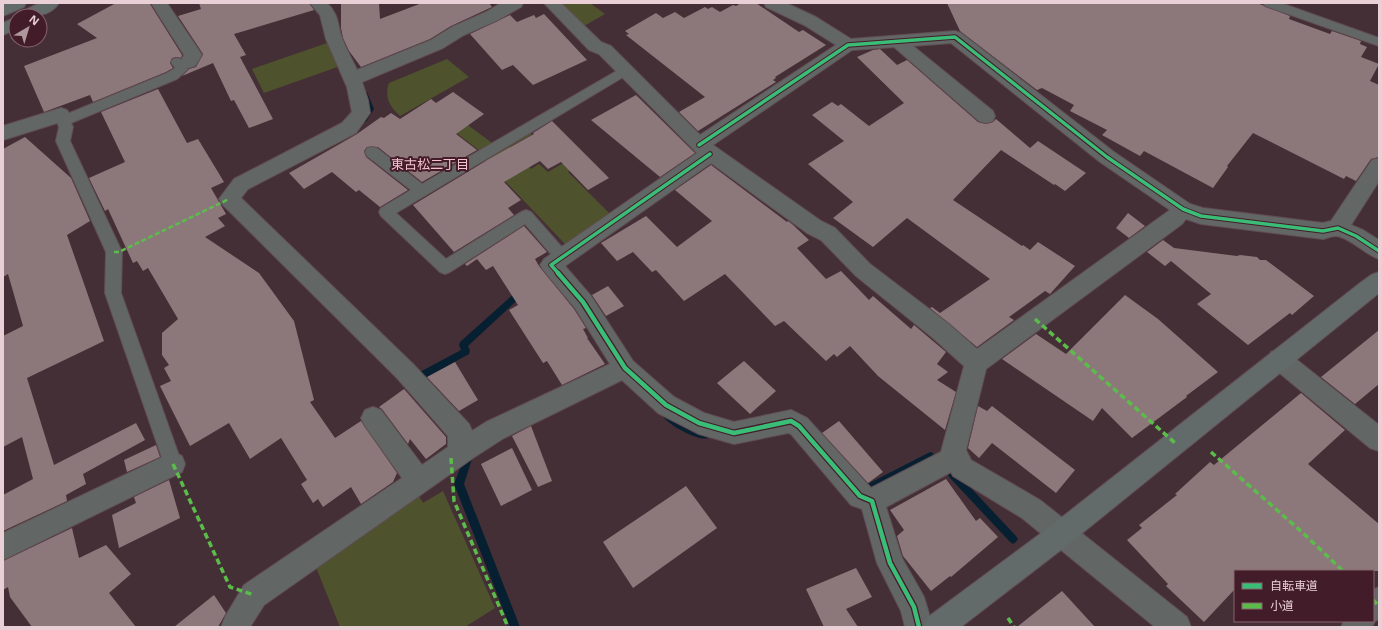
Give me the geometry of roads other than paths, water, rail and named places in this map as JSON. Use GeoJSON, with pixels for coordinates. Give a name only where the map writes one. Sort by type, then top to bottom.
{"type":"FeatureCollection","features":[{"type":"Feature","properties":{"kind":"street"},"geometry":{"type":"LineString","coordinates":[[3,11],[18,3]]}},
{"type":"Feature","properties":{"kind":"street"},"geometry":{"type":"LineString","coordinates":[[42,8],[51,3]]}},
{"type":"Feature","properties":{"kind":"street"},"geometry":{"type":"LineString","coordinates":[[159,3],[193,55],[183,62]]}},
{"type":"Feature","properties":{"kind":"street"},"geometry":{"type":"LineString","coordinates":[[318,3],[328,13],[329,25],[361,104],[361,113],[348,128],[241,184],[229,199],[405,372],[460,432],[466,448]]}},
{"type":"Feature","properties":{"kind":"street"},"geometry":{"type":"LineString","coordinates":[[352,79],[437,44],[458,31],[492,16],[515,3]]}},
{"type":"Feature","properties":{"kind":"street"},"geometry":{"type":"LineString","coordinates":[[552,3],[595,46],[605,50],[704,149],[814,227],[828,234],[863,270],[941,331],[976,363]]}},
{"type":"Feature","properties":{"kind":"street"},"geometry":{"type":"LineString","coordinates":[[772,3],[810,21],[848,45]]}},
{"type":"Feature","properties":{"kind":"street"},"geometry":{"type":"LineString","coordinates":[[919,627],[914,607],[890,563],[863,496],[799,426],[791,421],[734,433],[699,423],[666,405],[625,368],[583,302],[551,265],[559,253],[848,45],[955,37],[1107,158],[1183,209],[1201,216],[1323,231],[1338,228],[1356,236],[1379,251]]}},
{"type":"Feature","properties":{"kind":"street"},"geometry":{"type":"LineString","coordinates":[[897,41],[986,116]]}},
{"type":"Feature","properties":{"kind":"street"},"geometry":{"type":"LineString","coordinates":[[3,133],[63,118]]}},
{"type":"Feature","properties":{"kind":"street"},"geometry":{"type":"LineString","coordinates":[[1338,228],[1379,165]]}},
{"type":"Feature","properties":{"kind":"street"},"geometry":{"type":"LineString","coordinates":[[1177,627],[1031,509],[962,468],[953,451],[976,363],[1175,218],[1183,209]]}},
{"type":"Feature","properties":{"kind":"street"},"geometry":{"type":"LineString","coordinates":[[938,627],[1061,534],[1279,359],[1379,281]]}},
{"type":"Feature","properties":{"kind":"street"},"geometry":{"type":"LineString","coordinates":[[1279,359],[1379,440]]}},
{"type":"Feature","properties":{"kind":"street"},"geometry":{"type":"LineString","coordinates":[[235,627],[254,595],[466,448],[495,430],[625,368]]}},
{"type":"Feature","properties":{"kind":"street"},"geometry":{"type":"LineString","coordinates":[[374,418],[419,481]]}},
{"type":"Feature","properties":{"kind":"street"},"geometry":{"type":"LineString","coordinates":[[863,496],[956,457]]}},
{"type":"Feature","properties":{"kind":"street"},"geometry":{"type":"LineString","coordinates":[[3,546],[173,464]]}},
{"type":"Feature","properties":{"kind":"lane"},"geometry":{"type":"LineString","coordinates":[[1269,3],[1379,42]]}},
{"type":"Feature","properties":{"kind":"lane"},"geometry":{"type":"LineString","coordinates":[[173,464],[113,293],[114,252],[62,141],[66,127],[63,118],[97,107],[172,76],[182,69],[183,62]]}},
{"type":"Feature","properties":{"kind":"lane"},"geometry":{"type":"LineString","coordinates":[[559,253],[526,216],[445,268],[386,212],[420,190],[625,70]]}},
{"type":"Feature","properties":{"kind":"lane"},"geometry":{"type":"LineString","coordinates":[[372,152],[420,190]]}},
{"type":"Feature","properties":{"kind":"waterway"},"geometry":{"type":"LineString","coordinates":[[364,120],[371,109],[365,94]]}},
{"type":"Feature","properties":{"kind":"waterway"},"geometry":{"type":"LineString","coordinates":[[419,377],[466,351],[463,345],[521,292]]}},
{"type":"Feature","properties":{"kind":"waterway"},"geometry":{"type":"LineString","coordinates":[[666,415],[684,427],[705,435]]}},
{"type":"Feature","properties":{"kind":"waterway"},"geometry":{"type":"LineString","coordinates":[[470,453],[459,484],[515,627]]}},
{"type":"Feature","properties":{"kind":"waterway"},"geometry":{"type":"LineString","coordinates":[[861,492],[930,456]]}},
{"type":"Feature","properties":{"kind":"waterway"},"geometry":{"type":"LineString","coordinates":[[953,475],[1013,539]]}},
{"type":"Feature","properties":{"kind":"district","name":"東古松二丁目"},"geometry":{"type":"Point","coordinates":[430,164]}}]}
